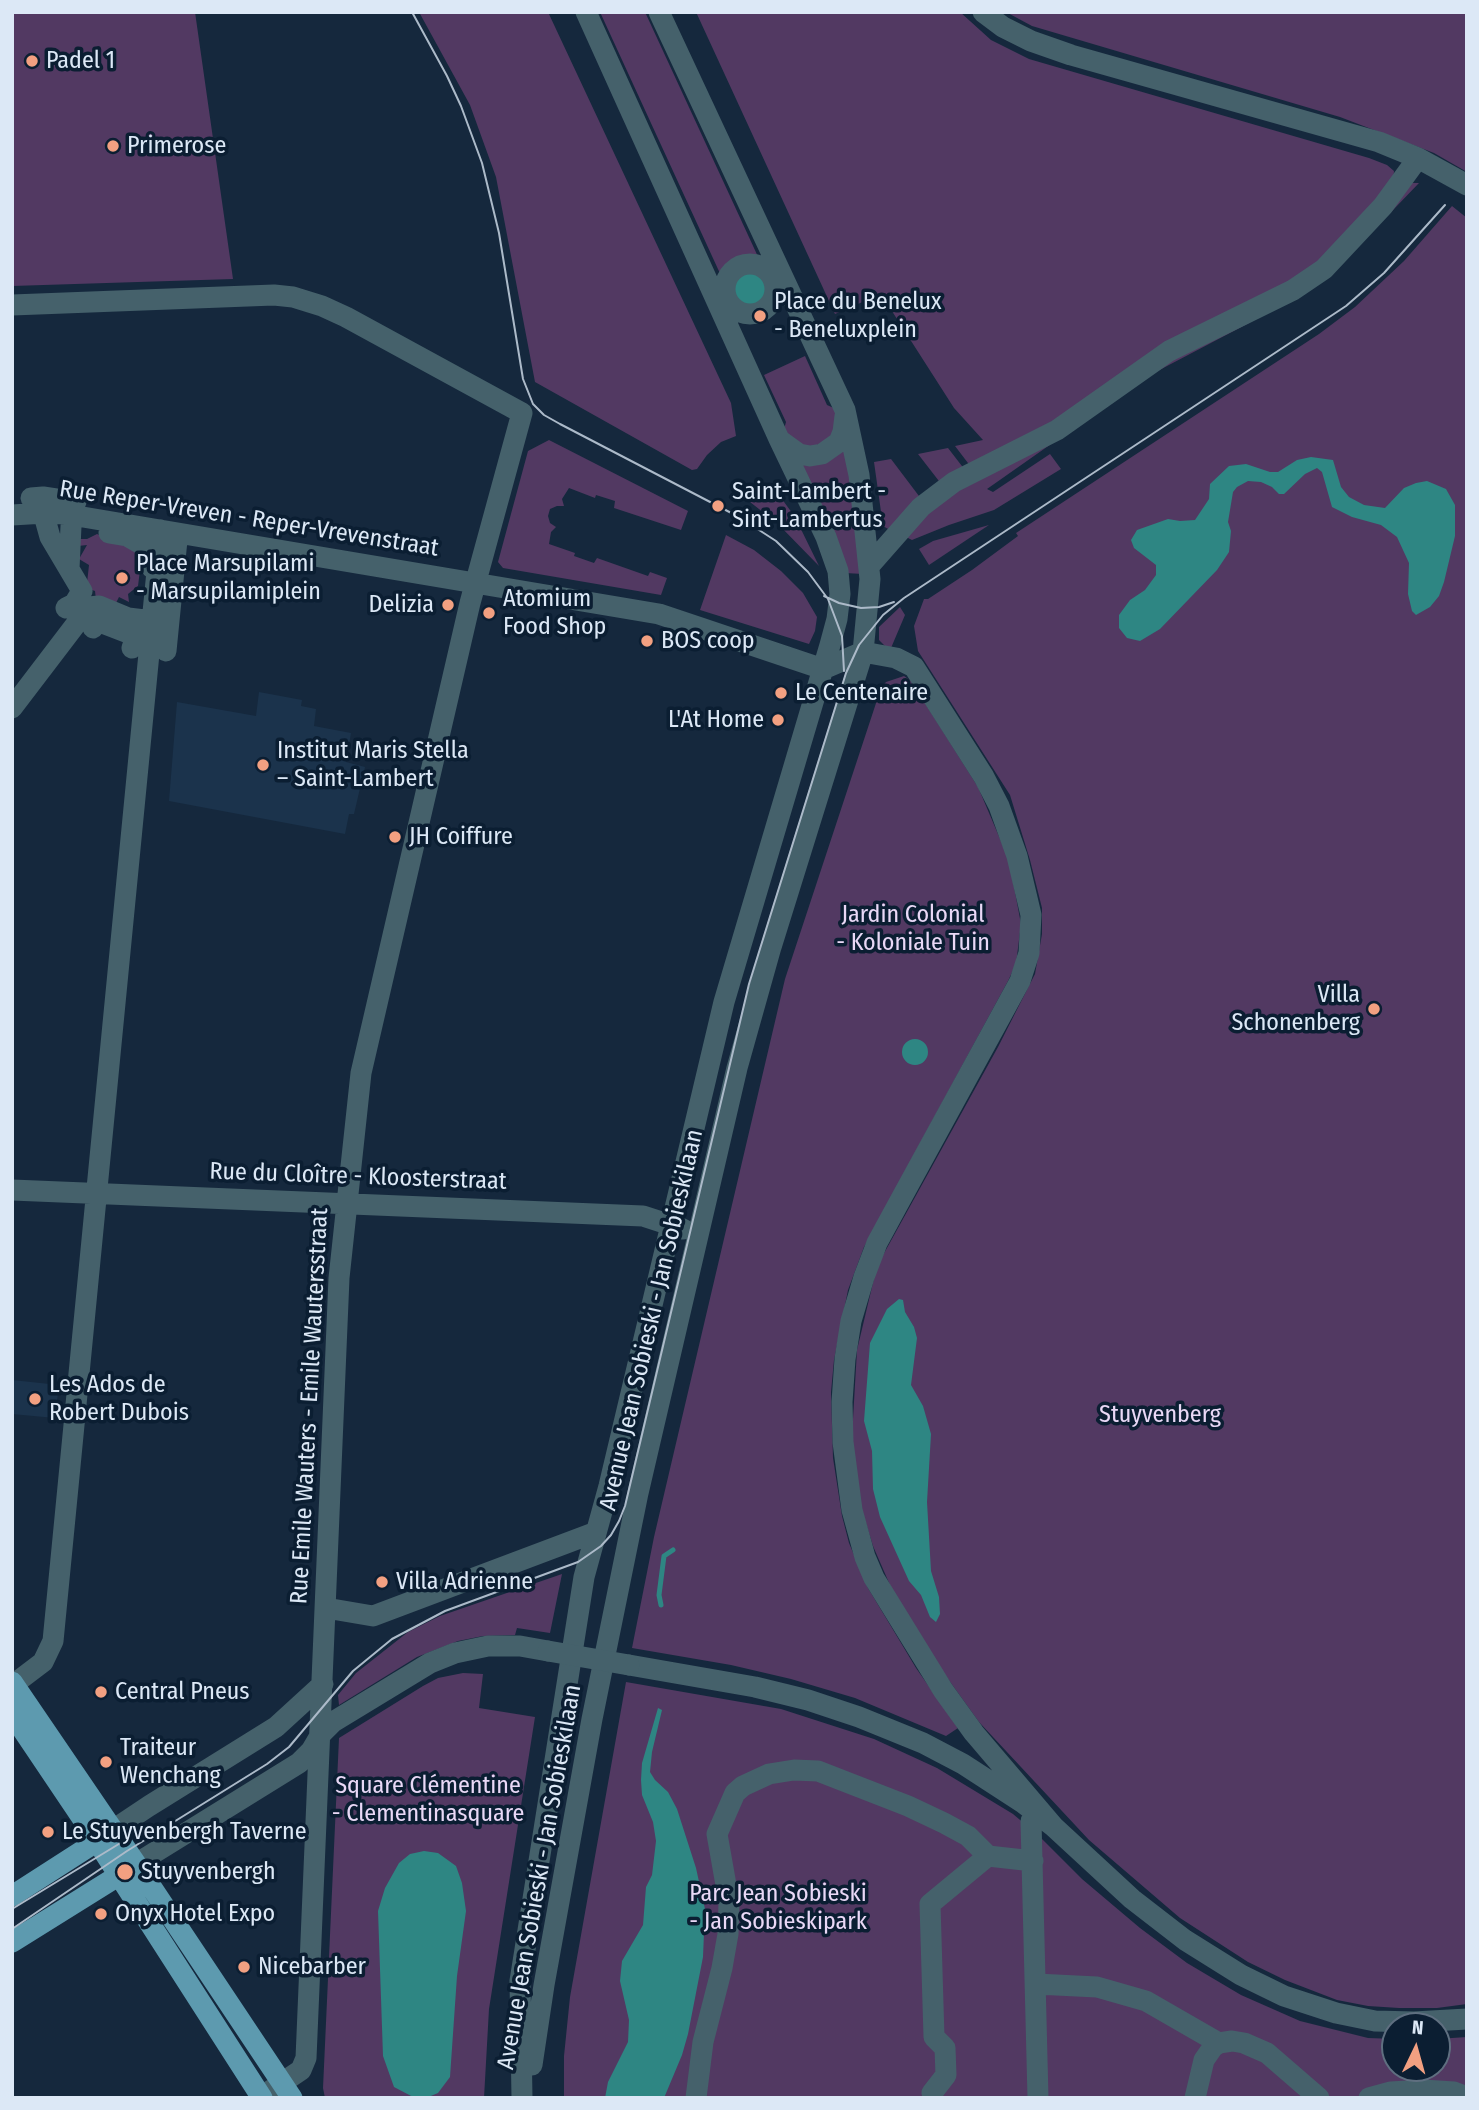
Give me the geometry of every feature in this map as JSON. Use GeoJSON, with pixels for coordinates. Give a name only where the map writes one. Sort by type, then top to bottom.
{"type":"FeatureCollection","features":[{"type":"Feature","properties":{"kind":"main road"},"geometry":{"type":"LineString","coordinates":[[13,1683],[104,1836],[118,1876],[262,2097]]}},
{"type":"Feature","properties":{"kind":"main road"},"geometry":{"type":"LineString","coordinates":[[12,1714],[104,1836],[136,1864],[287,2091]]}},
{"type":"Feature","properties":{"kind":"main road"},"geometry":{"type":"LineString","coordinates":[[12,1896],[104,1836]]}},
{"type":"Feature","properties":{"kind":"main road"},"geometry":{"type":"LineString","coordinates":[[12,1942],[136,1864]]}},
{"type":"Feature","properties":{"kind":"street"},"geometry":{"type":"LineString","coordinates":[[586,12],[826,537],[839,577],[840,599],[869,604]]}},
{"type":"Feature","properties":{"kind":"street","name":"Avenue Jean Sobieski - Jan Sobieskilaan"},"geometry":{"type":"LineString","coordinates":[[531,2098],[531,2070],[538,2022],[592,1719],[638,1493],[754,1007],[863,652],[869,604],[870,565],[856,453],[845,410],[659,12]]}},
{"type":"Feature","properties":{"kind":"street"},"geometry":{"type":"LineString","coordinates":[[983,12],[1003,27],[1031,41],[1071,55],[1328,127],[1418,158],[1467,185]]}},
{"type":"Feature","properties":{"kind":"street"},"geometry":{"type":"LineString","coordinates":[[870,565],[921,507],[954,482],[1057,430],[1169,351],[1293,290],[1324,270],[1383,206],[1418,158]]}},
{"type":"Feature","properties":{"kind":"street"},"geometry":{"type":"LineString","coordinates":[[746,264],[761,267],[775,278],[774,293],[767,307],[760,312],[737,311],[725,301],[725,284],[739,267],[746,264]]}},
{"type":"Feature","properties":{"kind":"street","name":"Rue Emile Wauters - Emile Wautersstraat"},"geometry":{"type":"LineString","coordinates":[[12,305],[274,295],[293,297],[346,317],[522,413],[477,583],[363,1063],[338,1288],[306,2058],[287,2091],[262,2097]]}},
{"type":"Feature","properties":{"kind":"street"},"geometry":{"type":"LineString","coordinates":[[779,439],[799,454],[822,454],[839,442],[844,432],[845,410]]}},
{"type":"Feature","properties":{"kind":"street"},"geometry":{"type":"LineString","coordinates":[[13,1683],[48,1657],[53,1641],[97,1194],[148,634],[153,551],[127,536],[57,524],[41,512]]}},
{"type":"Feature","properties":{"kind":"street"},"geometry":{"type":"LineString","coordinates":[[41,512],[176,537],[148,634]]}},
{"type":"Feature","properties":{"kind":"street"},"geometry":{"type":"LineString","coordinates":[[41,512],[50,537],[82,591],[83,614],[148,634]]}},
{"type":"Feature","properties":{"kind":"street","name":"Rue Reper-Vreven - Reper-Vrevenstraat"},"geometry":{"type":"LineString","coordinates":[[12,515],[54,513],[176,537],[477,583],[669,616],[822,669]]}},
{"type":"Feature","properties":{"kind":"street"},"geometry":{"type":"LineString","coordinates":[[69,569],[72,526]]}},
{"type":"Feature","properties":{"kind":"street","name":"Avenue Jean Sobieski - Jan Sobieskilaan"},"geometry":{"type":"LineString","coordinates":[[522,2098],[520,1981],[584,1577],[609,1486],[723,1002],[837,618],[840,599]]}},
{"type":"Feature","properties":{"kind":"street"},"geometry":{"type":"LineString","coordinates":[[12,708],[89,607],[99,606],[128,618],[148,634]]}},
{"type":"Feature","properties":{"kind":"street"},"geometry":{"type":"LineString","coordinates":[[822,669],[863,652],[896,658],[914,667],[984,777],[999,806],[1017,856],[1031,915],[1027,966],[886,1226],[858,1295],[851,1321],[842,1402],[843,1442],[849,1490],[865,1557],[886,1600],[937,1681],[968,1724],[1054,1827],[1116,1886],[1176,1933],[1241,1975],[1284,1996],[1336,2014],[1375,2021],[1467,2019]]}},
{"type":"Feature","properties":{"kind":"street","name":"Rue du Cloître - Kloosterstraat"},"geometry":{"type":"LineString","coordinates":[[12,1190],[643,1216],[698,1234]]}},
{"type":"Feature","properties":{"kind":"street"},"geometry":{"type":"LineString","coordinates":[[326,1608],[373,1616],[596,1532]]}},
{"type":"Feature","properties":{"kind":"street"},"geometry":{"type":"LineString","coordinates":[[136,1864],[299,1763],[311,1751],[321,1734],[340,1717],[415,1671],[455,1653],[495,1646],[548,1650],[786,1694],[859,1717],[923,1743],[963,1765],[995,1784],[1054,1827]]}},
{"type":"Feature","properties":{"kind":"street"},"geometry":{"type":"LineString","coordinates":[[104,1836],[276,1727],[323,1684]]}},
{"type":"Feature","properties":{"kind":"street"},"geometry":{"type":"LineString","coordinates":[[695,2098],[703,2042],[729,1934],[729,1902],[717,1834],[735,1793],[761,1776],[794,1770],[818,1771],[944,1823],[968,1836],[988,1856],[1033,1861]]}},
{"type":"Feature","properties":{"kind":"street"},"geometry":{"type":"LineString","coordinates":[[1031,1821],[1038,2098]]}},
{"type":"Feature","properties":{"kind":"street"},"geometry":{"type":"LineString","coordinates":[[932,2093],[946,2076],[945,2048],[934,2037],[930,1904],[988,1856]]}},
{"type":"Feature","properties":{"kind":"street"},"geometry":{"type":"LineString","coordinates":[[1036,1984],[1097,1987],[1146,2001],[1219,2043]]}},
{"type":"Feature","properties":{"kind":"street"},"geometry":{"type":"LineString","coordinates":[[511,2098],[511,2053],[520,1995]]}},
{"type":"Feature","properties":{"kind":"street"},"geometry":{"type":"LineString","coordinates":[[1195,2098],[1204,2060],[1213,2047],[1232,2041],[1267,2053],[1319,2098]]}},
{"type":"Feature","properties":{"kind":"street"},"geometry":{"type":"LineString","coordinates":[[1369,2098],[1391,2092],[1423,2090],[1454,2092],[1467,2097]]}},
{"type":"Feature","properties":{"kind":"shaded area"},"geometry":{"type":"Polygon","coordinates":[[[750,269],[758,270],[764,275],[769,281],[769,297],[764,303],[758,308],[750,309],[742,308],[736,303],[731,297],[730,289],[731,281],[736,275],[742,270],[750,269]]]}},
{"type":"Feature","properties":{"kind":"shaded area"},"geometry":{"type":"Polygon","coordinates":[[[1311,457],[1333,460],[1341,487],[1349,497],[1364,505],[1385,508],[1404,488],[1416,483],[1427,481],[1446,489],[1455,505],[1455,536],[1444,582],[1439,596],[1430,607],[1416,615],[1412,611],[1408,594],[1409,563],[1397,537],[1381,525],[1352,517],[1332,507],[1322,472],[1317,468],[1305,474],[1284,494],[1279,494],[1261,482],[1248,481],[1237,487],[1233,492],[1228,522],[1231,531],[1229,552],[1217,570],[1160,629],[1140,641],[1127,638],[1119,628],[1119,615],[1130,600],[1145,590],[1156,575],[1156,565],[1134,548],[1131,540],[1137,530],[1168,519],[1195,520],[1209,499],[1210,484],[1229,466],[1246,464],[1278,472],[1297,460],[1311,457]]]}},
{"type":"Feature","properties":{"kind":"shaded area","name":"Institut Maris Stella – Saint-Lambert"},"geometry":{"type":"Polygon","coordinates":[[[259,692],[302,700],[301,706],[316,709],[314,726],[351,733],[346,762],[365,767],[354,814],[349,814],[345,834],[169,801],[177,702],[256,716],[259,692]]]}},
{"type":"Feature","properties":{"kind":"shaded area"},"geometry":{"type":"Polygon","coordinates":[[[915,1039],[924,1043],[928,1052],[924,1061],[915,1065],[906,1061],[902,1052],[906,1043],[915,1039]]]}},
{"type":"Feature","properties":{"kind":"shaded area"},"geometry":{"type":"Polygon","coordinates":[[[899,1299],[903,1300],[905,1312],[917,1338],[911,1385],[923,1406],[931,1434],[927,1502],[931,1571],[939,1597],[940,1614],[936,1622],[930,1617],[921,1595],[909,1581],[880,1517],[873,1489],[872,1451],[864,1421],[870,1343],[887,1309],[899,1299]]]}},
{"type":"Feature","properties":{"kind":"shaded area","name":"Les Ados de Robert Dubois"},"geometry":{"type":"Polygon","coordinates":[[[12,1380],[59,1385],[55,1418],[12,1414],[12,1380]]]}},
{"type":"Feature","properties":{"kind":"shaded area"},"geometry":{"type":"Polygon","coordinates":[[[658,1708],[662,1710],[650,1772],[668,1792],[677,1809],[696,1868],[705,1909],[703,1957],[688,2034],[664,2098],[605,2098],[608,2082],[628,2042],[629,2020],[620,1981],[622,1961],[643,1925],[646,1887],[652,1875],[656,1841],[653,1822],[642,1795],[641,1780],[642,1763],[658,1708]]]}},
{"type":"Feature","properties":{"kind":"shaded area"},"geometry":{"type":"Polygon","coordinates":[[[424,1851],[438,1853],[456,1866],[462,1883],[466,1911],[457,1976],[450,2077],[438,2093],[426,2098],[415,2098],[394,2087],[383,2056],[378,1911],[385,1888],[399,1863],[410,1854],[424,1851]]]}},
{"type":"Feature","properties":{"kind":"green space","name":"Primerose"},"geometry":{"type":"Polygon","coordinates":[[[12,12],[195,12],[233,279],[12,286],[12,12]]]}},
{"type":"Feature","properties":{"kind":"green space"},"geometry":{"type":"Polygon","coordinates":[[[419,12],[548,12],[731,403],[736,436],[721,442],[697,469],[692,470],[535,382],[496,177],[470,105],[419,12]]]}},
{"type":"Feature","properties":{"kind":"green space"},"geometry":{"type":"Polygon","coordinates":[[[600,12],[645,12],[760,261],[740,258],[733,262],[723,280],[600,12]]]}},
{"type":"Feature","properties":{"kind":"green space"},"geometry":{"type":"Polygon","coordinates":[[[696,12],[960,12],[991,40],[1029,59],[1369,158],[1394,171],[1393,182],[1327,261],[1107,391],[971,467],[955,446],[983,440],[954,408],[881,294],[835,314],[696,12]]]}},
{"type":"Feature","properties":{"kind":"green space"},"geometry":{"type":"Polygon","coordinates":[[[1006,12],[1467,12],[1467,172],[1434,153],[1340,117],[1032,26],[1006,12]]]}},
{"type":"Feature","properties":{"kind":"green space"},"geometry":{"type":"Polygon","coordinates":[[[1410,183],[1419,183],[1344,261],[1249,323],[1148,376],[987,489],[993,492],[1050,454],[1061,469],[994,510],[912,540],[904,536],[927,508],[1145,370],[1264,310],[1410,183]]]}},
{"type":"Feature","properties":{"kind":"green space","name":"Stuyvenberg"},"geometry":{"type":"Polygon","coordinates":[[[1452,206],[1467,218],[1467,2004],[1437,2008],[1399,2008],[1337,2000],[1248,1962],[1180,1918],[1089,1840],[979,1722],[943,1672],[893,1592],[873,1546],[859,1501],[852,1436],[857,1350],[877,1266],[998,1047],[1035,974],[1042,934],[1042,908],[1010,795],[918,651],[914,626],[924,599],[972,570],[1018,536],[1016,533],[1319,334],[1355,307],[1404,261],[1452,206]]]}},
{"type":"Feature","properties":{"kind":"green space"},"geometry":{"type":"Polygon","coordinates":[[[805,356],[827,405],[836,409],[838,420],[830,440],[806,449],[783,433],[786,422],[764,375],[805,356]]]}},
{"type":"Feature","properties":{"kind":"green space"},"geometry":{"type":"Polygon","coordinates":[[[549,440],[688,511],[681,530],[614,508],[615,501],[596,495],[595,498],[569,488],[562,499],[564,506],[550,509],[550,523],[556,527],[551,532],[549,544],[594,563],[597,558],[648,576],[650,572],[667,578],[661,595],[503,568],[498,562],[528,451],[549,440]]]}},
{"type":"Feature","properties":{"kind":"green space"},"geometry":{"type":"Polygon","coordinates":[[[845,445],[863,574],[845,573],[799,461],[845,445]]]}},
{"type":"Feature","properties":{"kind":"green space"},"geometry":{"type":"Polygon","coordinates":[[[948,448],[965,470],[942,485],[918,454],[948,448]]]}},
{"type":"Feature","properties":{"kind":"green space"},"geometry":{"type":"Polygon","coordinates":[[[891,459],[922,500],[895,533],[883,526],[874,462],[891,459]]]}},
{"type":"Feature","properties":{"kind":"green space"},"geometry":{"type":"Polygon","coordinates":[[[771,484],[795,517],[819,566],[777,523],[750,502],[771,484]]]}},
{"type":"Feature","properties":{"kind":"green space"},"geometry":{"type":"Polygon","coordinates":[[[989,525],[929,565],[919,549],[933,541],[989,525]]]}},
{"type":"Feature","properties":{"kind":"green space"},"geometry":{"type":"Polygon","coordinates":[[[97,534],[139,552],[138,586],[128,594],[129,602],[119,597],[115,605],[96,600],[95,591],[89,589],[89,565],[79,559],[87,545],[78,546],[79,539],[87,539],[97,534]]]}},
{"type":"Feature","properties":{"kind":"green space"},"geometry":{"type":"Polygon","coordinates":[[[726,535],[754,550],[803,593],[817,617],[809,644],[700,610],[726,535]]]}},
{"type":"Feature","properties":{"kind":"green space"},"geometry":{"type":"Polygon","coordinates":[[[900,607],[905,615],[891,648],[886,647],[879,640],[879,627],[900,607]]]}},
{"type":"Feature","properties":{"kind":"green space","name":"Jardin Colonial - Koloniale Tuin"},"geometry":{"type":"Polygon","coordinates":[[[904,676],[911,681],[978,787],[1009,860],[1021,924],[1016,964],[1008,981],[864,1247],[848,1290],[834,1360],[831,1392],[833,1458],[849,1543],[868,1588],[916,1668],[958,1728],[946,1736],[855,1698],[791,1679],[731,1665],[632,1648],[654,1537],[785,979],[881,688],[886,682],[904,676]]]}},
{"type":"Feature","properties":{"kind":"green space"},"geometry":{"type":"Polygon","coordinates":[[[562,1574],[550,1633],[517,1628],[515,1635],[483,1636],[458,1641],[417,1657],[339,1705],[338,1695],[356,1673],[408,1632],[440,1616],[562,1574]]]}},
{"type":"Feature","properties":{"kind":"green space","name":"Square Clémentine - Clementinasquare"},"geometry":{"type":"Polygon","coordinates":[[[463,1673],[483,1674],[479,1708],[535,1717],[489,2009],[484,2098],[325,2098],[323,2088],[339,1738],[438,1678],[463,1673]]]}},
{"type":"Feature","properties":{"kind":"green space","name":"Parc Jean Sobieski - Jan Sobieskipark"},"geometry":{"type":"Polygon","coordinates":[[[626,1682],[781,1709],[874,1739],[937,1768],[1013,1814],[1082,1879],[1187,1963],[1241,1995],[1300,2021],[1368,2038],[1381,2038],[1381,2082],[1451,2082],[1451,2038],[1467,2037],[1467,2098],[564,2098],[564,2056],[570,1997],[626,1682]]]}},
{"type":"Feature","properties":{"kind":"waterway"},"geometry":{"type":"LineString","coordinates":[[661,1605],[659,1595],[664,1556],[673,1550]]}},
{"type":"Feature","properties":{"kind":"tram line"},"geometry":{"type":"LineString","coordinates":[[412,12],[461,106],[482,163],[499,233],[523,379],[533,404],[544,415],[739,517],[776,541],[808,572],[828,599],[842,636],[844,671]]}},
{"type":"Feature","properties":{"kind":"tram line"},"geometry":{"type":"LineString","coordinates":[[12,1929],[127,1851],[267,1764],[289,1747],[353,1671],[392,1639],[445,1611],[578,1562],[601,1546],[611,1535],[625,1506],[749,984],[846,673],[859,645],[883,615],[904,598],[1346,306],[1384,273],[1445,205]]}},
{"type":"Feature","properties":{"kind":"tram line"},"geometry":{"type":"LineString","coordinates":[[824,596],[861,608],[879,607],[894,602]]}},
{"type":"Feature","properties":{"kind":"tram line"},"geometry":{"type":"LineString","coordinates":[[12,1909],[132,1836]]}},
{"type":"Feature","properties":{"kind":"place","name":"Padel 1"},"geometry":{"type":"Point","coordinates":[32,61]}},
{"type":"Feature","properties":{"kind":"place","name":"Primerose"},"geometry":{"type":"Point","coordinates":[113,146]}},
{"type":"Feature","properties":{"kind":"place","name":"Place du Benelux - Beneluxplein"},"geometry":{"type":"Point","coordinates":[760,316]}},
{"type":"Feature","properties":{"kind":"place","name":"Saint-Lambert - Sint-Lambertus"},"geometry":{"type":"Point","coordinates":[718,506]}},
{"type":"Feature","properties":{"kind":"place","name":"Place Marsupilami - Marsupilamiplein"},"geometry":{"type":"Point","coordinates":[122,578]}},
{"type":"Feature","properties":{"kind":"place","name":"Delizia"},"geometry":{"type":"Point","coordinates":[448,605]}},
{"type":"Feature","properties":{"kind":"place","name":"Atomium Food Shop"},"geometry":{"type":"Point","coordinates":[489,613]}},
{"type":"Feature","properties":{"kind":"place","name":"BOS coop"},"geometry":{"type":"Point","coordinates":[647,641]}},
{"type":"Feature","properties":{"kind":"place","name":"Le Centenaire"},"geometry":{"type":"Point","coordinates":[781,693]}},
{"type":"Feature","properties":{"kind":"place","name":"L'At Home"},"geometry":{"type":"Point","coordinates":[778,720]}},
{"type":"Feature","properties":{"kind":"place","name":"Institut Maris Stella – Saint-Lambert"},"geometry":{"type":"Point","coordinates":[263,765]}},
{"type":"Feature","properties":{"kind":"place","name":"JH Coiffure"},"geometry":{"type":"Point","coordinates":[395,837]}},
{"type":"Feature","properties":{"kind":"place","name":"Villa Schonenberg"},"geometry":{"type":"Point","coordinates":[1374,1009]}},
{"type":"Feature","properties":{"kind":"place","name":"Les Ados de Robert Dubois"},"geometry":{"type":"Point","coordinates":[35,1399]}},
{"type":"Feature","properties":{"kind":"place","name":"Villa Adrienne"},"geometry":{"type":"Point","coordinates":[382,1582]}},
{"type":"Feature","properties":{"kind":"place","name":"Central Pneus"},"geometry":{"type":"Point","coordinates":[101,1692]}},
{"type":"Feature","properties":{"kind":"place","name":"Traiteur Wenchang"},"geometry":{"type":"Point","coordinates":[106,1762]}},
{"type":"Feature","properties":{"kind":"place","name":"Le Stuyvenbergh Taverne"},"geometry":{"type":"Point","coordinates":[48,1832]}},
{"type":"Feature","properties":{"kind":"place","name":"Stuyvenbergh"},"geometry":{"type":"Point","coordinates":[125,1872]}},
{"type":"Feature","properties":{"kind":"place","name":"Onyx Hotel Expo"},"geometry":{"type":"Point","coordinates":[101,1914]}},
{"type":"Feature","properties":{"kind":"place","name":"Nicebarber"},"geometry":{"type":"Point","coordinates":[244,1967]}}]}
